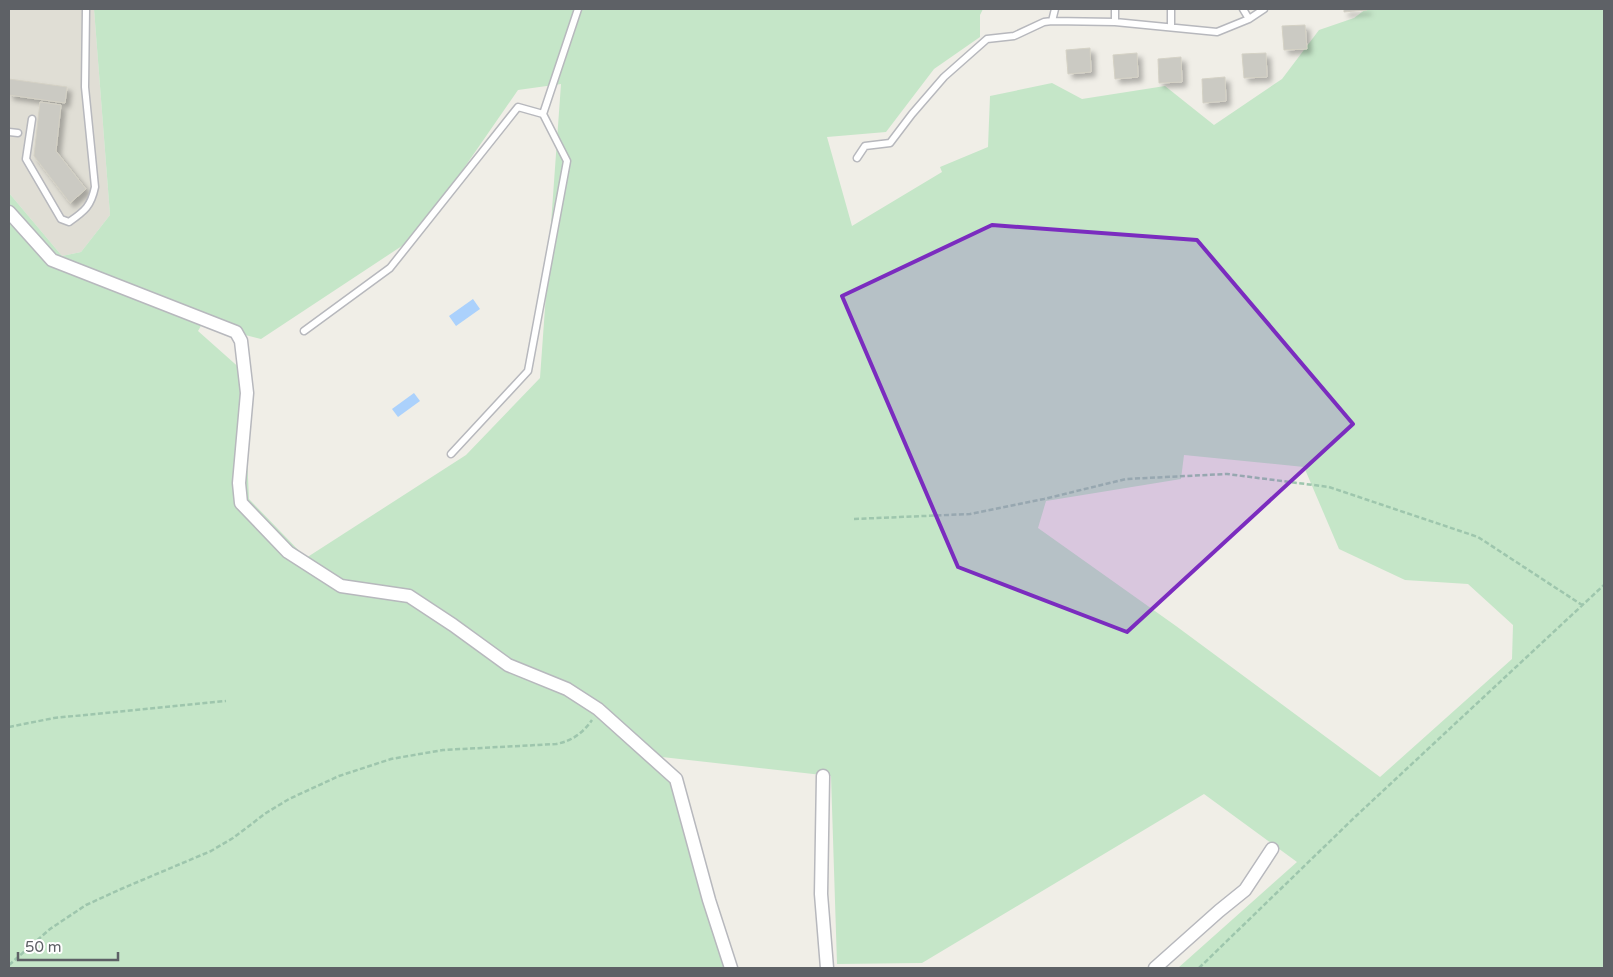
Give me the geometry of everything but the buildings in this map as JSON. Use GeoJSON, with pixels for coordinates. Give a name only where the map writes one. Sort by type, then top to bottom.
{"type":"FeatureCollection","features":[{"type":"Feature","properties":{"kind":"street"},"geometry":{"type":"LineString","coordinates":[[9,212],[52,260],[236,332],[241,341],[247,393],[239,484],[241,503],[288,552],[341,586],[409,596],[453,624],[508,665],[567,689],[598,709],[676,779],[708,900],[731,968]]}},
{"type":"Feature","properties":{"kind":"street"},"geometry":{"type":"LineString","coordinates":[[823,776],[821,894],[827,968]]}},
{"type":"Feature","properties":{"kind":"street"},"geometry":{"type":"LineString","coordinates":[[1155,968],[1245,890],[1272,849]]}},
{"type":"Feature","properties":{"kind":"lane"},"geometry":{"type":"LineString","coordinates":[[32,119],[26,160],[61,219],[69,222],[92,202],[95,187],[85,87],[86,9]]}},
{"type":"Feature","properties":{"kind":"lane"},"geometry":{"type":"LineString","coordinates":[[451,454],[528,371],[567,161],[543,114],[578,9]]}},
{"type":"Feature","properties":{"kind":"lane"},"geometry":{"type":"LineString","coordinates":[[1052,21],[1055,9]]}},
{"type":"Feature","properties":{"kind":"lane"},"geometry":{"type":"LineString","coordinates":[[1115,9],[1115,22]]}},
{"type":"Feature","properties":{"kind":"lane"},"geometry":{"type":"LineString","coordinates":[[1171,28],[1172,9]]}},
{"type":"Feature","properties":{"kind":"lane"},"geometry":{"type":"LineString","coordinates":[[1243,9],[1249,19]]}},
{"type":"Feature","properties":{"kind":"lane"},"geometry":{"type":"LineString","coordinates":[[857,158],[865,146],[890,143],[912,114],[944,78],[987,39],[1014,36],[1044,22],[1052,21],[1115,22],[1217,32],[1249,19],[1264,9]]}},
{"type":"Feature","properties":{"kind":"lane"},"geometry":{"type":"LineString","coordinates":[[304,331],[390,268],[518,107],[543,114]]}},
{"type":"Feature","properties":{"kind":"lane"},"geometry":{"type":"LineString","coordinates":[[9,132],[18,133]]}},
{"type":"Feature","properties":{"kind":"path"},"geometry":{"type":"LineString","coordinates":[[854,519],[970,514],[1044,499],[1126,478],[1227,474],[1329,487],[1478,537],[1582,605]]}},
{"type":"Feature","properties":{"kind":"path"},"geometry":{"type":"LineString","coordinates":[[1199,968],[1356,816],[1604,585]]}},
{"type":"Feature","properties":{"kind":"path"},"geometry":{"type":"LineString","coordinates":[[9,726],[54,718],[226,701]]}},
{"type":"Feature","properties":{"kind":"path"},"geometry":{"type":"LineString","coordinates":[[9,965],[50,929],[86,905],[121,888],[211,851],[233,838],[266,813],[313,787],[365,767],[418,754],[468,748],[564,742],[572,739],[584,730],[598,709]]}},
{"type":"Feature","properties":{"kind":"highlighted area"},"geometry":{"type":"Polygon","coordinates":[[[992,225],[1197,240],[1353,424],[1127,632],[958,567],[842,296],[992,225]]]}},
{"type":"Feature","properties":{"kind":"shaded area"},"geometry":{"type":"Polygon","coordinates":[[[9,9],[94,9],[110,215],[81,252],[62,256],[9,193],[9,9]]]}},
{"type":"Feature","properties":{"kind":"green space"},"geometry":{"type":"Polygon","coordinates":[[[94,9],[983,9],[980,15],[980,37],[934,69],[886,132],[827,137],[852,226],[942,172],[940,167],[988,147],[990,96],[1052,83],[1082,99],[1165,86],[1214,125],[1282,79],[1319,30],[1354,18],[1366,9],[1604,9],[1604,968],[1178,968],[1297,862],[1204,794],[922,963],[837,964],[831,776],[662,757],[737,968],[9,968],[9,193],[62,256],[81,252],[110,215],[94,9]],[[561,84],[518,90],[417,236],[261,339],[202,324],[198,331],[243,371],[249,499],[306,558],[466,455],[540,378],[561,84]],[[1184,455],[1181,479],[1046,501],[1038,528],[1176,626],[1380,777],[1512,659],[1513,625],[1468,584],[1405,580],[1339,549],[1304,467],[1184,455]]]}},
{"type":"Feature","properties":{"kind":"water"},"geometry":{"type":"Polygon","coordinates":[[[473,299],[480,309],[456,326],[449,316],[473,299]]]}},
{"type":"Feature","properties":{"kind":"water"},"geometry":{"type":"Polygon","coordinates":[[[414,393],[420,401],[398,417],[392,409],[414,393]]]}}]}
